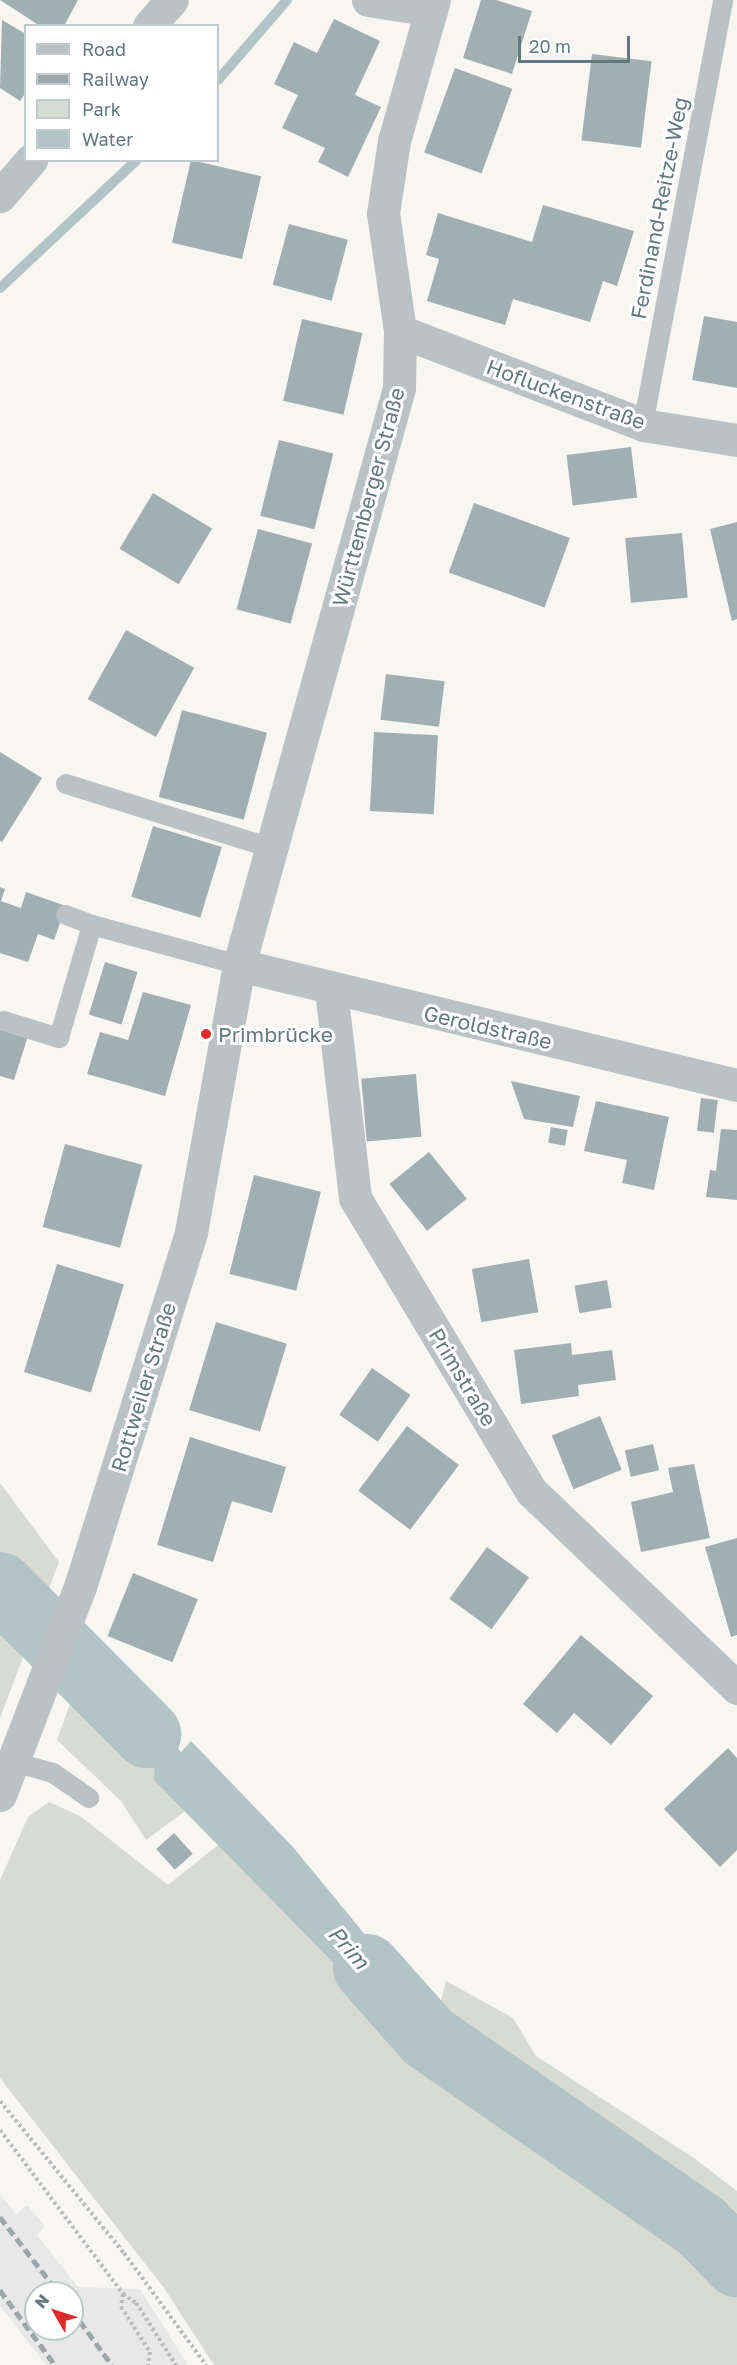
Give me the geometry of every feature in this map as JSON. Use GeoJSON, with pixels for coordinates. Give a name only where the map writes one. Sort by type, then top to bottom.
{"type":"FeatureCollection","features":[{"type":"Feature","properties":{"kind":"street"},"geometry":{"type":"LineString","coordinates":[[152,24],[172,0]]}},
{"type":"Feature","properties":{"kind":"street"},"geometry":{"type":"LineString","coordinates":[[368,0],[433,5]]}},
{"type":"Feature","properties":{"kind":"street","name":"Württemberger Straße"},"geometry":{"type":"LineString","coordinates":[[239,965],[399,388],[400,331],[383,213],[394,141],[433,5]]}},
{"type":"Feature","properties":{"kind":"street"},"geometry":{"type":"LineString","coordinates":[[0,196],[29,162]]}},
{"type":"Feature","properties":{"kind":"street","name":"Hofluckenstraße"},"geometry":{"type":"LineString","coordinates":[[400,331],[643,425],[737,440]]}},
{"type":"Feature","properties":{"kind":"street","name":"Geroldstraße"},"geometry":{"type":"LineString","coordinates":[[239,965],[331,990],[737,1085]]}},
{"type":"Feature","properties":{"kind":"street","name":"Rottweiler Straße"},"geometry":{"type":"LineString","coordinates":[[0,1795],[80,1587],[191,1232],[239,965]]}},
{"type":"Feature","properties":{"kind":"street","name":"Primstraße"},"geometry":{"type":"LineString","coordinates":[[331,990],[356,1198],[532,1492],[737,1688]]}},
{"type":"Feature","properties":{"kind":"lane","name":"Ferdinand-Reitze-Weg"},"geometry":{"type":"LineString","coordinates":[[643,425],[723,0]]}},
{"type":"Feature","properties":{"kind":"lane"},"geometry":{"type":"LineString","coordinates":[[66,784],[271,848]]}},
{"type":"Feature","properties":{"kind":"lane"},"geometry":{"type":"LineString","coordinates":[[66,915],[92,925],[239,965]]}},
{"type":"Feature","properties":{"kind":"lane"},"geometry":{"type":"LineString","coordinates":[[4,1021],[59,1038],[92,925]]}},
{"type":"Feature","properties":{"kind":"lane"},"geometry":{"type":"LineString","coordinates":[[14,1762],[53,1773],[89,1798]]}},
{"type":"Feature","properties":{"kind":"path"},"geometry":{"type":"LineString","coordinates":[[0,2101],[124,2253],[206,2365]]}},
{"type":"Feature","properties":{"kind":"path"},"geometry":{"type":"LineString","coordinates":[[0,2130],[123,2294],[136,2303],[176,2365]]}},
{"type":"Feature","properties":{"kind":"path"},"geometry":{"type":"LineString","coordinates":[[123,2294],[121,2307],[150,2352],[148,2365]]}},
{"type":"Feature","properties":{"kind":"shaded area"},"geometry":{"type":"Polygon","coordinates":[[[0,2195],[16,2214],[27,2205],[45,2226],[37,2235],[73,2281],[24,2281],[24,2337],[0,2306],[0,2195]]]}},
{"type":"Feature","properties":{"kind":"shaded area"},"geometry":{"type":"Polygon","coordinates":[[[84,2287],[140,2289],[188,2365],[46,2365],[27,2341],[84,2341],[84,2287]]]}},
{"type":"Feature","properties":{"kind":"green space"},"geometry":{"type":"Polygon","coordinates":[[[0,1483],[59,1562],[0,1718],[0,1483]]]}},
{"type":"Feature","properties":{"kind":"green space"},"geometry":{"type":"Polygon","coordinates":[[[76,1687],[134,1749],[155,1761],[155,1780],[185,1811],[146,1840],[121,1801],[57,1740],[76,1687]]]}},
{"type":"Feature","properties":{"kind":"green space"},"geometry":{"type":"Polygon","coordinates":[[[49,1802],[80,1816],[168,1885],[218,1845],[420,2051],[436,2021],[446,1981],[513,2018],[536,2056],[694,2158],[737,2191],[737,2240],[714,2217],[565,2149],[681,2236],[737,2293],[737,2365],[214,2365],[164,2288],[0,2078],[0,1880],[28,1817],[49,1802]]]}},
{"type":"Feature","properties":{"kind":"water"},"geometry":{"type":"Polygon","coordinates":[[[90,1647],[181,1752],[191,1741],[293,1847],[436,2021],[420,2051],[154,1780],[155,1761],[134,1749],[76,1687],[90,1647]]]}},
{"type":"Feature","properties":{"kind":"water"},"geometry":{"type":"Polygon","coordinates":[[[610,2141],[714,2217],[737,2240],[737,2293],[681,2236],[565,2149],[610,2141]]]}},
{"type":"Feature","properties":{"kind":"building"},"geometry":{"type":"Polygon","coordinates":[[[0,0],[78,0],[65,24],[37,24],[0,0]]]}},
{"type":"Feature","properties":{"kind":"building"},"geometry":{"type":"Polygon","coordinates":[[[481,0],[496,0],[532,11],[512,74],[463,58],[481,0]]]}},
{"type":"Feature","properties":{"kind":"building"},"geometry":{"type":"Polygon","coordinates":[[[334,19],[380,41],[355,95],[381,107],[348,177],[318,162],[325,148],[282,128],[298,95],[274,84],[294,42],[317,53],[334,19]]]}},
{"type":"Feature","properties":{"kind":"building"},"geometry":{"type":"Polygon","coordinates":[[[2,20],[24,33],[24,95],[20,101],[0,88],[2,20]]]}},
{"type":"Feature","properties":{"kind":"building"},"geometry":{"type":"Polygon","coordinates":[[[592,54],[652,61],[641,148],[581,140],[592,54]]]}},
{"type":"Feature","properties":{"kind":"building"},"geometry":{"type":"Polygon","coordinates":[[[455,68],[512,89],[482,173],[424,153],[455,68]]]}},
{"type":"Feature","properties":{"kind":"building"},"geometry":{"type":"Polygon","coordinates":[[[191,162],[261,176],[242,259],[172,243],[191,162]]]}},
{"type":"Feature","properties":{"kind":"building"},"geometry":{"type":"Polygon","coordinates":[[[543,205],[634,231],[617,286],[603,281],[590,322],[513,299],[505,325],[427,301],[439,259],[426,255],[438,213],[532,242],[543,205]]]}},
{"type":"Feature","properties":{"kind":"building"},"geometry":{"type":"Polygon","coordinates":[[[289,224],[348,240],[332,301],[273,285],[289,224]]]}},
{"type":"Feature","properties":{"kind":"building"},"geometry":{"type":"Polygon","coordinates":[[[704,316],[737,322],[737,388],[692,380],[704,316]]]}},
{"type":"Feature","properties":{"kind":"building"},"geometry":{"type":"Polygon","coordinates":[[[302,319],[362,333],[344,415],[283,401],[302,319]]]}},
{"type":"Feature","properties":{"kind":"building"},"geometry":{"type":"Polygon","coordinates":[[[279,440],[333,454],[314,529],[260,516],[279,440]]]}},
{"type":"Feature","properties":{"kind":"building"},"geometry":{"type":"Polygon","coordinates":[[[631,447],[637,498],[573,506],[566,455],[631,447]]]}},
{"type":"Feature","properties":{"kind":"building"},"geometry":{"type":"Polygon","coordinates":[[[153,493],[212,529],[179,584],[120,549],[153,493]]]}},
{"type":"Feature","properties":{"kind":"building"},"geometry":{"type":"Polygon","coordinates":[[[474,503],[570,538],[545,607],[449,573],[474,503]]]}},
{"type":"Feature","properties":{"kind":"building"},"geometry":{"type":"Polygon","coordinates":[[[737,522],[737,619],[732,621],[710,529],[737,522]]]}},
{"type":"Feature","properties":{"kind":"building"},"geometry":{"type":"Polygon","coordinates":[[[258,529],[312,543],[291,624],[237,609],[258,529]]]}},
{"type":"Feature","properties":{"kind":"building"},"geometry":{"type":"Polygon","coordinates":[[[682,533],[688,598],[631,603],[625,538],[682,533]]]}},
{"type":"Feature","properties":{"kind":"building"},"geometry":{"type":"Polygon","coordinates":[[[126,630],[194,668],[156,737],[88,699],[126,630]]]}},
{"type":"Feature","properties":{"kind":"building"},"geometry":{"type":"Polygon","coordinates":[[[386,674],[445,681],[439,727],[380,720],[386,674]]]}},
{"type":"Feature","properties":{"kind":"building"},"geometry":{"type":"Polygon","coordinates":[[[182,710],[267,733],[244,820],[159,797],[182,710]]]}},
{"type":"Feature","properties":{"kind":"building"},"geometry":{"type":"Polygon","coordinates":[[[374,732],[438,735],[434,814],[370,811],[374,732]]]}},
{"type":"Feature","properties":{"kind":"building"},"geometry":{"type":"Polygon","coordinates":[[[0,752],[42,778],[2,842],[0,841],[0,752]]]}},
{"type":"Feature","properties":{"kind":"building"},"geometry":{"type":"Polygon","coordinates":[[[153,826],[222,847],[200,918],[131,897],[153,826]]]}},
{"type":"Feature","properties":{"kind":"building"},"geometry":{"type":"Polygon","coordinates":[[[0,887],[5,889],[1,901],[21,908],[26,892],[66,906],[54,940],[38,934],[28,962],[0,953],[0,887]]]}},
{"type":"Feature","properties":{"kind":"building"},"geometry":{"type":"Polygon","coordinates":[[[105,962],[138,972],[121,1025],[89,1015],[105,962]]]}},
{"type":"Feature","properties":{"kind":"building"},"geometry":{"type":"Polygon","coordinates":[[[143,992],[191,1005],[165,1096],[87,1074],[100,1032],[128,1040],[143,992]]]}},
{"type":"Feature","properties":{"kind":"building"},"geometry":{"type":"Polygon","coordinates":[[[0,1027],[28,1036],[14,1080],[0,1076],[0,1027]]]}},
{"type":"Feature","properties":{"kind":"building"},"geometry":{"type":"Polygon","coordinates":[[[416,1074],[421,1137],[367,1142],[361,1079],[416,1074]]]}},
{"type":"Feature","properties":{"kind":"building"},"geometry":{"type":"Polygon","coordinates":[[[511,1081],[580,1096],[573,1127],[524,1119],[511,1081]]]}},
{"type":"Feature","properties":{"kind":"building"},"geometry":{"type":"Polygon","coordinates":[[[701,1098],[718,1100],[714,1133],[697,1131],[701,1098]]]}},
{"type":"Feature","properties":{"kind":"building"},"geometry":{"type":"Polygon","coordinates":[[[596,1101],[669,1117],[654,1190],[622,1183],[627,1160],[584,1151],[596,1101]]]}},
{"type":"Feature","properties":{"kind":"building"},"geometry":{"type":"Polygon","coordinates":[[[551,1127],[568,1130],[565,1146],[548,1143],[551,1127]]]}},
{"type":"Feature","properties":{"kind":"building"},"geometry":{"type":"Polygon","coordinates":[[[721,1129],[737,1130],[737,1200],[706,1197],[710,1170],[716,1171],[721,1129]]]}},
{"type":"Feature","properties":{"kind":"building"},"geometry":{"type":"Polygon","coordinates":[[[65,1144],[142,1165],[120,1248],[43,1227],[65,1144]]]}},
{"type":"Feature","properties":{"kind":"building"},"geometry":{"type":"Polygon","coordinates":[[[429,1152],[467,1199],[427,1231],[389,1184],[429,1152]]]}},
{"type":"Feature","properties":{"kind":"building"},"geometry":{"type":"Polygon","coordinates":[[[254,1175],[321,1192],[296,1291],[229,1274],[254,1175]]]}},
{"type":"Feature","properties":{"kind":"building"},"geometry":{"type":"Polygon","coordinates":[[[529,1259],[538,1312],[481,1322],[472,1269],[529,1259]]]}},
{"type":"Feature","properties":{"kind":"building"},"geometry":{"type":"Polygon","coordinates":[[[57,1264],[124,1284],[91,1393],[24,1372],[57,1264]]]}},
{"type":"Feature","properties":{"kind":"building"},"geometry":{"type":"Polygon","coordinates":[[[607,1280],[612,1308],[579,1313],[575,1286],[607,1280]]]}},
{"type":"Feature","properties":{"kind":"building"},"geometry":{"type":"Polygon","coordinates":[[[216,1322],[287,1344],[260,1432],[189,1410],[216,1322]]]}},
{"type":"Feature","properties":{"kind":"building"},"geometry":{"type":"Polygon","coordinates":[[[571,1343],[572,1355],[612,1350],[616,1380],[578,1385],[579,1396],[521,1404],[514,1350],[571,1343]]]}},
{"type":"Feature","properties":{"kind":"building"},"geometry":{"type":"Polygon","coordinates":[[[372,1368],[411,1395],[378,1442],[339,1415],[372,1368]]]}},
{"type":"Feature","properties":{"kind":"building"},"geometry":{"type":"Polygon","coordinates":[[[600,1416],[622,1470],[574,1489],[552,1435],[600,1416]]]}},
{"type":"Feature","properties":{"kind":"building"},"geometry":{"type":"Polygon","coordinates":[[[407,1426],[459,1465],[410,1530],[358,1491],[407,1426]]]}},
{"type":"Feature","properties":{"kind":"building"},"geometry":{"type":"Polygon","coordinates":[[[190,1437],[286,1467],[272,1513],[232,1501],[213,1562],[157,1545],[190,1437]]]}},
{"type":"Feature","properties":{"kind":"building"},"geometry":{"type":"Polygon","coordinates":[[[653,1444],[659,1470],[631,1477],[625,1451],[653,1444]]]}},
{"type":"Feature","properties":{"kind":"building"},"geometry":{"type":"Polygon","coordinates":[[[694,1464],[710,1538],[641,1552],[631,1502],[673,1492],[668,1468],[694,1464]]]}},
{"type":"Feature","properties":{"kind":"building"},"geometry":{"type":"Polygon","coordinates":[[[737,1538],[737,1635],[731,1637],[705,1547],[737,1538]]]}},
{"type":"Feature","properties":{"kind":"building"},"geometry":{"type":"Polygon","coordinates":[[[487,1547],[529,1578],[491,1629],[449,1599],[487,1547]]]}},
{"type":"Feature","properties":{"kind":"building"},"geometry":{"type":"Polygon","coordinates":[[[133,1573],[198,1599],[172,1662],[108,1636],[133,1573]]]}},
{"type":"Feature","properties":{"kind":"building"},"geometry":{"type":"Polygon","coordinates":[[[581,1635],[653,1696],[611,1745],[574,1713],[557,1733],[523,1704],[581,1635]]]}},
{"type":"Feature","properties":{"kind":"building"},"geometry":{"type":"Polygon","coordinates":[[[728,1748],[737,1758],[737,1850],[720,1867],[664,1809],[728,1748]]]}},
{"type":"Feature","properties":{"kind":"building"},"geometry":{"type":"Polygon","coordinates":[[[174,1833],[193,1854],[175,1870],[156,1849],[174,1833]]]}},
{"type":"Feature","properties":{"kind":"waterway"},"geometry":{"type":"LineString","coordinates":[[219,79],[287,0]]}},
{"type":"Feature","properties":{"kind":"waterway"},"geometry":{"type":"LineString","coordinates":[[0,288],[135,162]]}},
{"type":"Feature","properties":{"kind":"waterway","name":"Prim"},"geometry":{"type":"LineString","coordinates":[[0,1586],[147,1734]]}},
{"type":"Feature","properties":{"kind":"waterway","name":"Prim"},"geometry":{"type":"LineString","coordinates":[[367,1968],[428,2037],[701,2226],[737,2263]]}},
{"type":"Feature","properties":{"kind":"railway"},"geometry":{"type":"LineString","coordinates":[[0,2217],[50,2281]]}},
{"type":"Feature","properties":{"kind":"railway"},"geometry":{"type":"LineString","coordinates":[[0,2290],[55,2365]]}},
{"type":"Feature","properties":{"kind":"railway"},"geometry":{"type":"LineString","coordinates":[[84,2326],[112,2365]]}},
{"type":"Feature","properties":{"kind":"place","name":"Primbrücke"},"geometry":{"type":"Point","coordinates":[206,1034]}}]}
